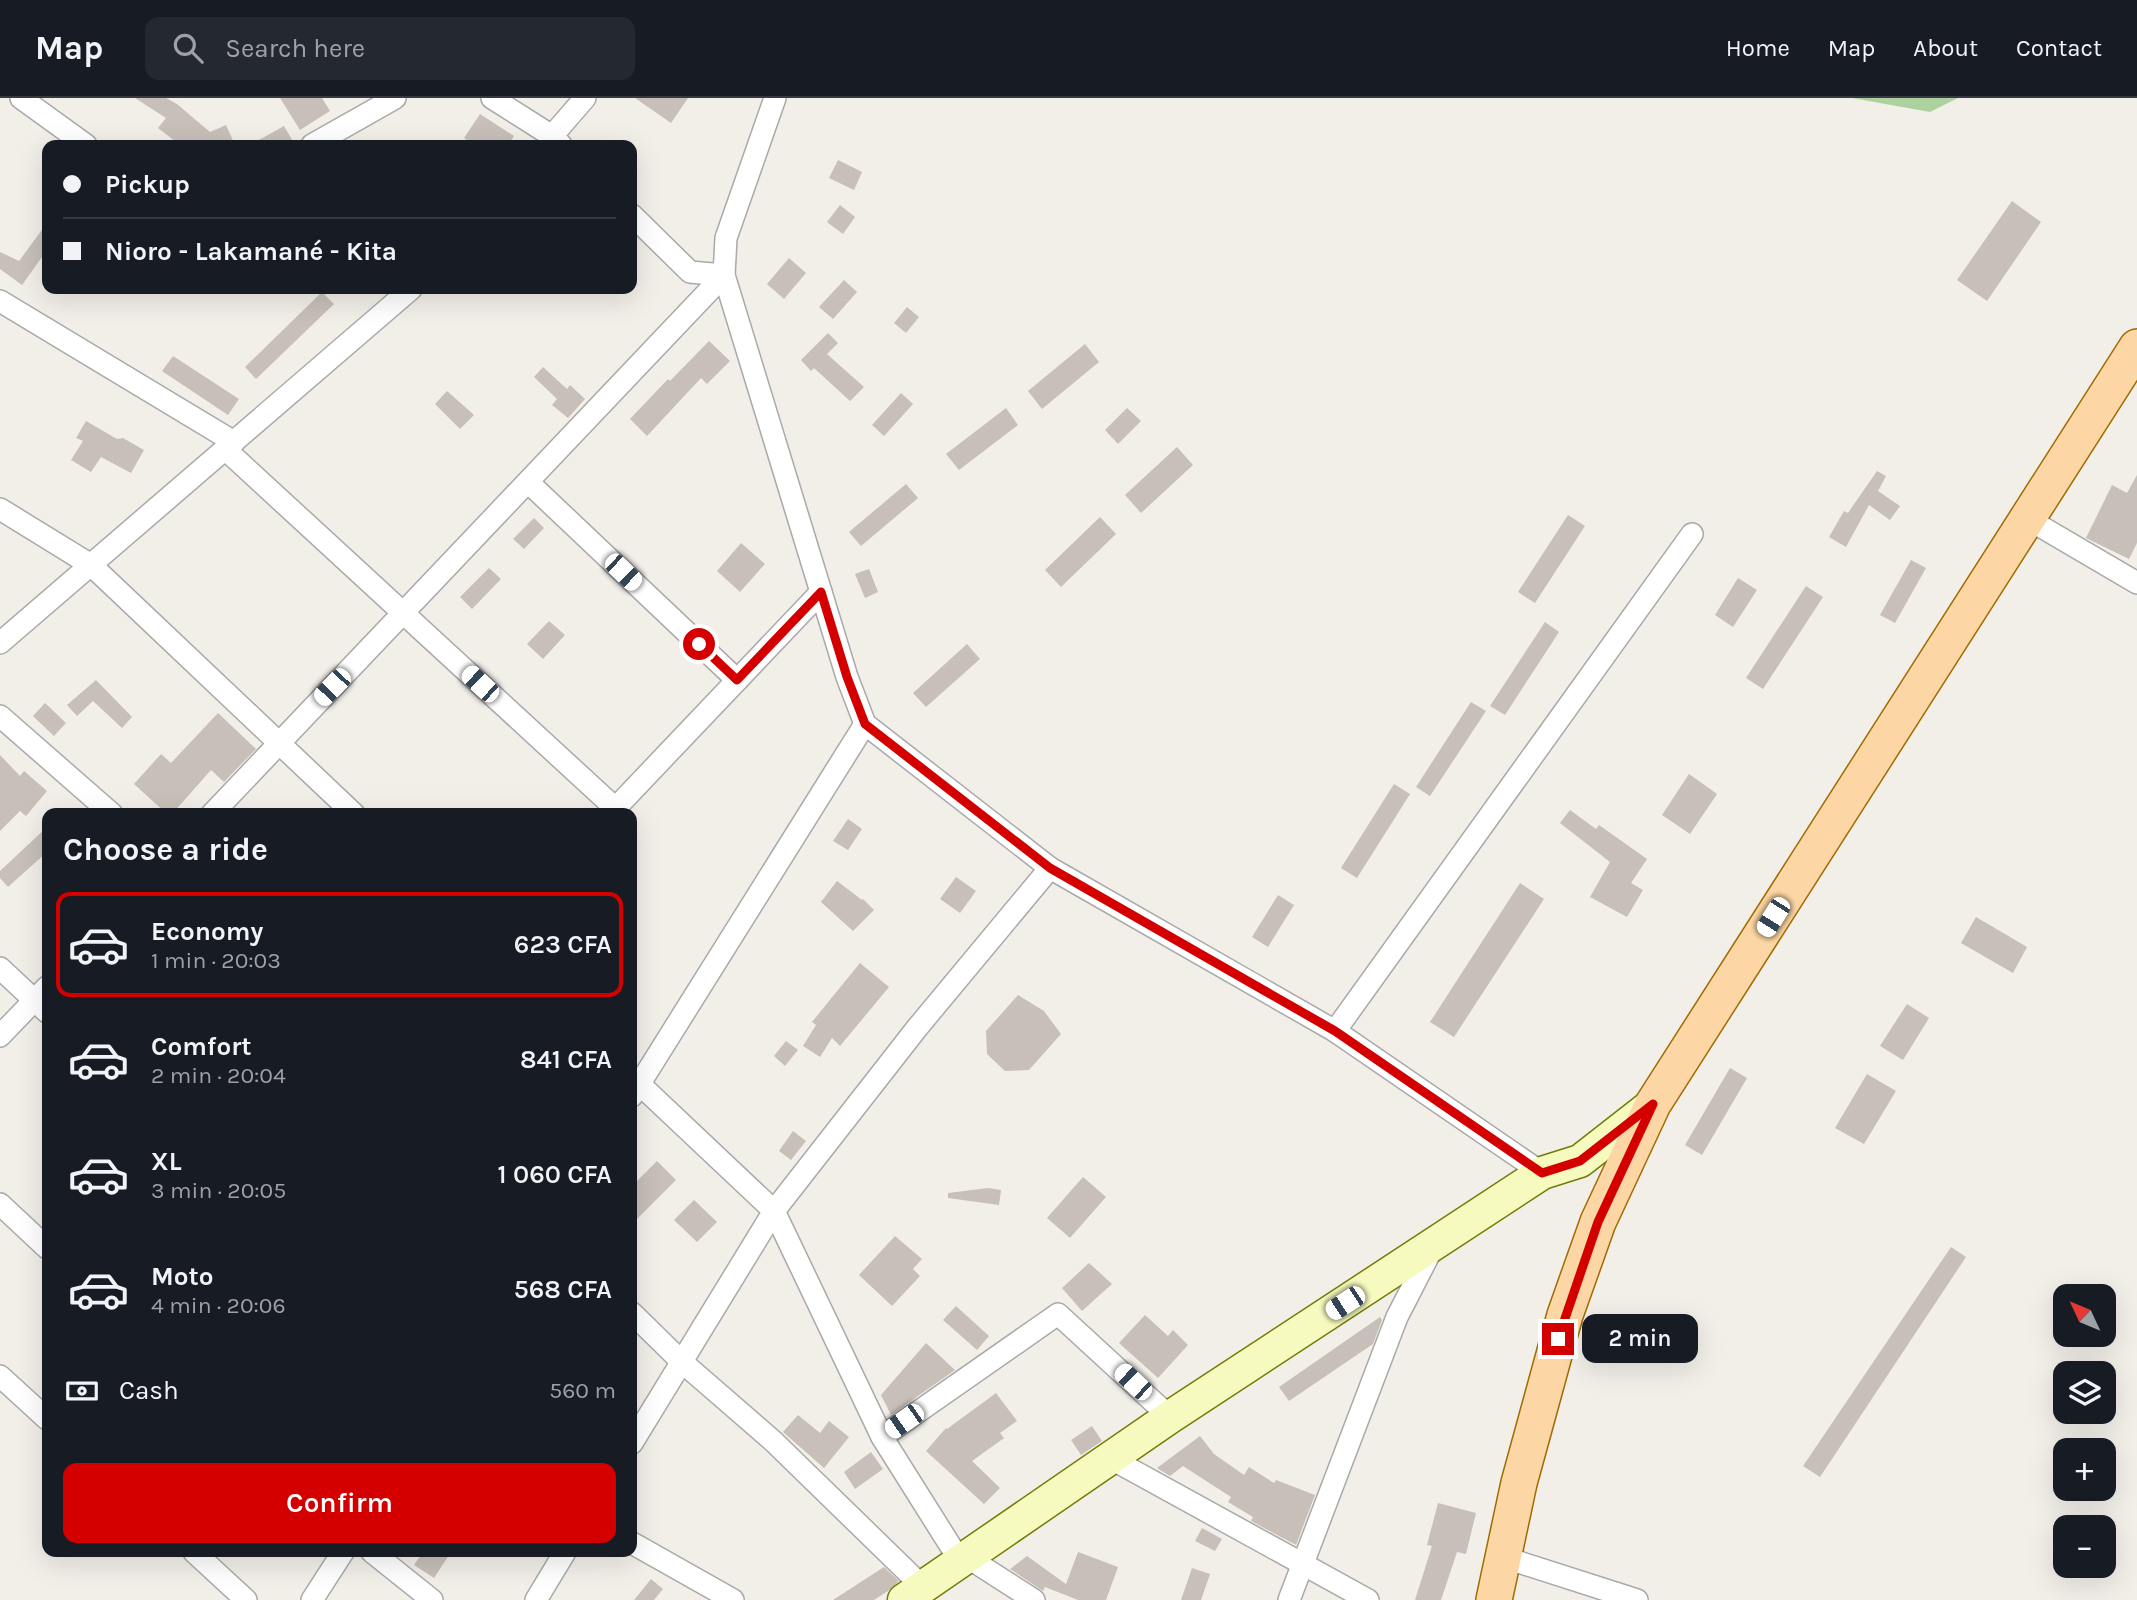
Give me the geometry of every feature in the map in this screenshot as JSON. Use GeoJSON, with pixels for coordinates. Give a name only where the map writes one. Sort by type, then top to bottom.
{"type":"FeatureCollection","features":[{"type":"Feature","properties":{"kind":"main road"},"geometry":{"type":"LineString","coordinates":[[1494,1600],[1518,1483],[1565,1315],[1598,1222],[1653,1104],[2137,347]]}},
{"type":"Feature","properties":{"kind":"main road"},"geometry":{"type":"LineString","coordinates":[[913,1594],[1170,1417],[1542,1173],[1580,1161],[1653,1104]]}},
{"type":"Feature","properties":{"kind":"street"},"geometry":{"type":"LineString","coordinates":[[21,98],[79,140]]}},
{"type":"Feature","properties":{"kind":"street"},"geometry":{"type":"LineString","coordinates":[[321,140],[396,98]]}},
{"type":"Feature","properties":{"kind":"street"},"geometry":{"type":"LineString","coordinates":[[492,98],[555,140]]}},
{"type":"Feature","properties":{"kind":"street"},"geometry":{"type":"LineString","coordinates":[[557,140],[584,98]]}},
{"type":"Feature","properties":{"kind":"street"},"geometry":{"type":"LineString","coordinates":[[775,98],[726,238],[724,275],[847,677],[865,724],[1050,868],[1335,1031],[1542,1173]]}},
{"type":"Feature","properties":{"kind":"street"},"geometry":{"type":"LineString","coordinates":[[637,220],[690,272],[724,275]]}},
{"type":"Feature","properties":{"kind":"street"},"geometry":{"type":"LineString","coordinates":[[218,808],[724,275]]}},
{"type":"Feature","properties":{"kind":"street"},"geometry":{"type":"LineString","coordinates":[[0,643],[405,294]]}},
{"type":"Feature","properties":{"kind":"street"},"geometry":{"type":"LineString","coordinates":[[0,301],[230,445],[610,808]]}},
{"type":"Feature","properties":{"kind":"street"},"geometry":{"type":"LineString","coordinates":[[528,482],[737,680]]}},
{"type":"Feature","properties":{"kind":"street"},"geometry":{"type":"LineString","coordinates":[[0,509],[91,565],[348,808]]}},
{"type":"Feature","properties":{"kind":"street"},"geometry":{"type":"LineString","coordinates":[[2028,519],[2137,583]]}},
{"type":"Feature","properties":{"kind":"street"},"geometry":{"type":"LineString","coordinates":[[1335,1031],[1692,534]]}},
{"type":"Feature","properties":{"kind":"street"},"geometry":{"type":"LineString","coordinates":[[616,808],[821,592]]}},
{"type":"Feature","properties":{"kind":"street"},"geometry":{"type":"LineString","coordinates":[[0,716],[105,808]]}},
{"type":"Feature","properties":{"kind":"street"},"geometry":{"type":"LineString","coordinates":[[637,1081],[865,724]]}},
{"type":"Feature","properties":{"kind":"street"},"geometry":{"type":"LineString","coordinates":[[637,1435],[774,1211],[917,1028],[1050,868]]}},
{"type":"Feature","properties":{"kind":"street"},"geometry":{"type":"LineString","coordinates":[[0,968],[42,999]]}},
{"type":"Feature","properties":{"kind":"street"},"geometry":{"type":"LineString","coordinates":[[0,1036],[42,1001]]}},
{"type":"Feature","properties":{"kind":"street"},"geometry":{"type":"LineString","coordinates":[[637,1089],[774,1211],[882,1437],[963,1559],[1034,1600]]}},
{"type":"Feature","properties":{"kind":"street"},"geometry":{"type":"LineString","coordinates":[[0,1204],[42,1243]]}},
{"type":"Feature","properties":{"kind":"street"},"geometry":{"type":"LineString","coordinates":[[1289,1600],[1397,1317],[1433,1245]]}},
{"type":"Feature","properties":{"kind":"street"},"geometry":{"type":"LineString","coordinates":[[882,1437],[1058,1314],[1170,1417]]}},
{"type":"Feature","properties":{"kind":"street"},"geometry":{"type":"LineString","coordinates":[[637,1318],[682,1362],[773,1441],[913,1594]]}},
{"type":"Feature","properties":{"kind":"street"},"geometry":{"type":"LineString","coordinates":[[0,1376],[42,1409]]}},
{"type":"Feature","properties":{"kind":"street"},"geometry":{"type":"LineString","coordinates":[[1110,1458],[1368,1600]]}},
{"type":"Feature","properties":{"kind":"street"},"geometry":{"type":"LineString","coordinates":[[637,1546],[733,1600]]}},
{"type":"Feature","properties":{"kind":"street"},"geometry":{"type":"LineString","coordinates":[[198,1557],[233,1596]]}},
{"type":"Feature","properties":{"kind":"street"},"geometry":{"type":"LineString","coordinates":[[313,1600],[340,1557]]}},
{"type":"Feature","properties":{"kind":"street"},"geometry":{"type":"LineString","coordinates":[[378,1557],[432,1600]]}},
{"type":"Feature","properties":{"kind":"street"},"geometry":{"type":"LineString","coordinates":[[536,1600],[562,1557]]}},
{"type":"Feature","properties":{"kind":"street"},"geometry":{"type":"LineString","coordinates":[[1503,1557],[1637,1600]]}},
{"type":"Feature","properties":{"kind":"green space"},"geometry":{"type":"Polygon","coordinates":[[[1852,98],[1958,98],[1930,112],[1852,98]]]}},
{"type":"Feature","properties":{"kind":"building"},"geometry":{"type":"Polygon","coordinates":[[[135,98],[166,98],[210,132],[226,125],[233,140],[174,140],[158,128],[166,118],[135,98]]]}},
{"type":"Feature","properties":{"kind":"building"},"geometry":{"type":"Polygon","coordinates":[[[280,98],[322,98],[330,111],[300,130],[280,98]]]}},
{"type":"Feature","properties":{"kind":"building"},"geometry":{"type":"Polygon","coordinates":[[[635,98],[688,98],[671,123],[635,98]]]}},
{"type":"Feature","properties":{"kind":"building"},"geometry":{"type":"Polygon","coordinates":[[[480,114],[514,136],[511,140],[464,138],[480,114]]]}},
{"type":"Feature","properties":{"kind":"building"},"geometry":{"type":"Polygon","coordinates":[[[284,126],[292,140],[259,140],[284,126]]]}},
{"type":"Feature","properties":{"kind":"building"},"geometry":{"type":"Polygon","coordinates":[[[838,160],[862,172],[854,190],[829,178],[838,160]]]}},
{"type":"Feature","properties":{"kind":"building"},"geometry":{"type":"Polygon","coordinates":[[[2012,201],[2041,222],[1987,301],[1957,280],[2012,201]]]}},
{"type":"Feature","properties":{"kind":"building"},"geometry":{"type":"Polygon","coordinates":[[[840,205],[855,217],[843,234],[827,222],[840,205]]]}},
{"type":"Feature","properties":{"kind":"building"},"geometry":{"type":"Polygon","coordinates":[[[42,230],[42,257],[22,285],[0,269],[0,252],[19,261],[42,230]]]}},
{"type":"Feature","properties":{"kind":"building"},"geometry":{"type":"Polygon","coordinates":[[[789,258],[806,273],[784,299],[767,284],[789,258]]]}},
{"type":"Feature","properties":{"kind":"building"},"geometry":{"type":"Polygon","coordinates":[[[844,280],[857,292],[833,319],[819,307],[844,280]]]}},
{"type":"Feature","properties":{"kind":"building"},"geometry":{"type":"Polygon","coordinates":[[[320,294],[324,294],[334,304],[256,379],[245,367],[320,294]]]}},
{"type":"Feature","properties":{"kind":"building"},"geometry":{"type":"Polygon","coordinates":[[[907,307],[919,317],[906,333],[894,323],[907,307]]]}},
{"type":"Feature","properties":{"kind":"building"},"geometry":{"type":"Polygon","coordinates":[[[828,333],[838,343],[827,354],[864,387],[850,401],[814,368],[811,371],[801,360],[828,333]]]}},
{"type":"Feature","properties":{"kind":"building"},"geometry":{"type":"Polygon","coordinates":[[[709,341],[730,361],[707,384],[701,378],[647,436],[630,419],[709,341]]]}},
{"type":"Feature","properties":{"kind":"building"},"geometry":{"type":"Polygon","coordinates":[[[1085,344],[1099,362],[1042,409],[1028,391],[1085,344]]]}},
{"type":"Feature","properties":{"kind":"building"},"geometry":{"type":"Polygon","coordinates":[[[173,356],[239,399],[228,415],[162,371],[173,356]]]}},
{"type":"Feature","properties":{"kind":"building"},"geometry":{"type":"Polygon","coordinates":[[[543,367],[567,389],[570,385],[585,399],[568,418],[552,405],[557,399],[534,377],[543,367]]]}},
{"type":"Feature","properties":{"kind":"building"},"geometry":{"type":"Polygon","coordinates":[[[447,391],[474,415],[460,429],[435,404],[447,391]]]}},
{"type":"Feature","properties":{"kind":"building"},"geometry":{"type":"Polygon","coordinates":[[[901,393],[913,404],[884,436],[872,425],[901,393]]]}},
{"type":"Feature","properties":{"kind":"building"},"geometry":{"type":"Polygon","coordinates":[[[1006,408],[1018,425],[959,470],[946,454],[1006,408]]]}},
{"type":"Feature","properties":{"kind":"building"},"geometry":{"type":"Polygon","coordinates":[[[1127,408],[1141,421],[1118,444],[1105,430],[1127,408]]]}},
{"type":"Feature","properties":{"kind":"building"},"geometry":{"type":"Polygon","coordinates":[[[86,421],[117,439],[123,438],[144,450],[131,473],[101,457],[91,472],[71,460],[83,441],[76,438],[86,421]]]}},
{"type":"Feature","properties":{"kind":"building"},"geometry":{"type":"Polygon","coordinates":[[[1177,447],[1193,465],[1141,513],[1125,495],[1177,447]]]}},
{"type":"Feature","properties":{"kind":"building"},"geometry":{"type":"Polygon","coordinates":[[[1877,471],[1886,476],[1878,491],[1900,506],[1890,520],[1869,505],[1846,547],[1829,537],[1844,511],[1848,513],[1877,471]]]}},
{"type":"Feature","properties":{"kind":"building"},"geometry":{"type":"Polygon","coordinates":[[[2137,475],[2137,543],[2129,559],[2086,538],[2112,485],[2127,493],[2137,475]]]}},
{"type":"Feature","properties":{"kind":"building"},"geometry":{"type":"Polygon","coordinates":[[[906,484],[918,498],[861,546],[849,532],[906,484]]]}},
{"type":"Feature","properties":{"kind":"building"},"geometry":{"type":"Polygon","coordinates":[[[1568,515],[1585,526],[1535,603],[1518,592],[1568,515]]]}},
{"type":"Feature","properties":{"kind":"building"},"geometry":{"type":"Polygon","coordinates":[[[1100,517],[1116,534],[1061,587],[1045,570],[1100,517]]]}},
{"type":"Feature","properties":{"kind":"building"},"geometry":{"type":"Polygon","coordinates":[[[534,518],[544,528],[524,549],[513,539],[534,518]]]}},
{"type":"Feature","properties":{"kind":"building"},"geometry":{"type":"Polygon","coordinates":[[[741,543],[765,564],[740,592],[717,571],[741,543]]]}},
{"type":"Feature","properties":{"kind":"building"},"geometry":{"type":"Polygon","coordinates":[[[1911,560],[1926,568],[1895,623],[1880,615],[1911,560]]]}},
{"type":"Feature","properties":{"kind":"building"},"geometry":{"type":"Polygon","coordinates":[[[489,568],[501,579],[472,609],[460,597],[489,568]]]}},
{"type":"Feature","properties":{"kind":"building"},"geometry":{"type":"Polygon","coordinates":[[[869,569],[878,592],[865,598],[855,574],[869,569]]]}},
{"type":"Feature","properties":{"kind":"building"},"geometry":{"type":"Polygon","coordinates":[[[1738,578],[1757,590],[1733,627],[1715,615],[1738,578]]]}},
{"type":"Feature","properties":{"kind":"building"},"geometry":{"type":"Polygon","coordinates":[[[1806,586],[1823,597],[1763,689],[1746,678],[1806,586]]]}},
{"type":"Feature","properties":{"kind":"building"},"geometry":{"type":"Polygon","coordinates":[[[549,621],[565,635],[543,659],[527,644],[549,621]]]}},
{"type":"Feature","properties":{"kind":"building"},"geometry":{"type":"Polygon","coordinates":[[[1545,622],[1559,632],[1505,715],[1490,706],[1545,622]]]}},
{"type":"Feature","properties":{"kind":"building"},"geometry":{"type":"Polygon","coordinates":[[[967,644],[980,659],[926,707],[913,693],[967,644]]]}},
{"type":"Feature","properties":{"kind":"building"},"geometry":{"type":"Polygon","coordinates":[[[96,680],[132,717],[122,728],[93,701],[77,716],[67,705],[96,680]]]}},
{"type":"Feature","properties":{"kind":"building"},"geometry":{"type":"Polygon","coordinates":[[[1471,702],[1486,711],[1430,796],[1416,787],[1471,702]]]}},
{"type":"Feature","properties":{"kind":"building"},"geometry":{"type":"Polygon","coordinates":[[[45,703],[66,723],[54,736],[33,716],[45,703]]]}},
{"type":"Feature","properties":{"kind":"building"},"geometry":{"type":"Polygon","coordinates":[[[218,713],[256,749],[224,782],[211,770],[177,808],[160,808],[134,784],[161,754],[171,763],[218,713]]]}},
{"type":"Feature","properties":{"kind":"building"},"geometry":{"type":"Polygon","coordinates":[[[0,755],[20,776],[24,771],[47,791],[26,816],[20,811],[0,831],[0,755]]]}},
{"type":"Feature","properties":{"kind":"building"},"geometry":{"type":"Polygon","coordinates":[[[1689,774],[1717,794],[1690,834],[1662,815],[1689,774]]]}},
{"type":"Feature","properties":{"kind":"building"},"geometry":{"type":"Polygon","coordinates":[[[1394,784],[1410,794],[1357,878],[1341,868],[1394,784]]]}},
{"type":"Feature","properties":{"kind":"building"},"geometry":{"type":"Polygon","coordinates":[[[1570,810],[1596,829],[1599,825],[1647,859],[1631,883],[1643,890],[1627,917],[1590,897],[1610,862],[1560,823],[1570,810]]]}},
{"type":"Feature","properties":{"kind":"building"},"geometry":{"type":"Polygon","coordinates":[[[848,819],[862,829],[848,850],[833,841],[848,819]]]}},
{"type":"Feature","properties":{"kind":"building"},"geometry":{"type":"Polygon","coordinates":[[[42,832],[42,856],[8,887],[0,878],[0,871],[42,832]]]}},
{"type":"Feature","properties":{"kind":"building"},"geometry":{"type":"Polygon","coordinates":[[[956,877],[976,891],[960,913],[940,899],[956,877]]]}},
{"type":"Feature","properties":{"kind":"building"},"geometry":{"type":"Polygon","coordinates":[[[837,881],[874,910],[853,931],[821,902],[837,881]]]}},
{"type":"Feature","properties":{"kind":"building"},"geometry":{"type":"Polygon","coordinates":[[[1520,883],[1544,899],[1454,1037],[1430,1022],[1520,883]]]}},
{"type":"Feature","properties":{"kind":"building"},"geometry":{"type":"Polygon","coordinates":[[[1278,895],[1294,905],[1268,947],[1252,937],[1278,895]]]}},
{"type":"Feature","properties":{"kind":"building"},"geometry":{"type":"Polygon","coordinates":[[[1976,917],[2027,947],[2013,973],[1961,943],[1976,917]]]}},
{"type":"Feature","properties":{"kind":"building"},"geometry":{"type":"Polygon","coordinates":[[[860,963],[889,987],[840,1046],[832,1038],[820,1057],[803,1046],[816,1025],[812,1022],[860,963]]]}},
{"type":"Feature","properties":{"kind":"building"},"geometry":{"type":"Polygon","coordinates":[[[1018,995],[1044,1011],[1061,1034],[1029,1070],[1005,1071],[987,1054],[986,1031],[1018,995]]]}},
{"type":"Feature","properties":{"kind":"building"},"geometry":{"type":"Polygon","coordinates":[[[1907,1004],[1929,1018],[1903,1060],[1880,1046],[1907,1004]]]}},
{"type":"Feature","properties":{"kind":"building"},"geometry":{"type":"Polygon","coordinates":[[[786,1041],[798,1050],[785,1066],[774,1056],[786,1041]]]}},
{"type":"Feature","properties":{"kind":"building"},"geometry":{"type":"Polygon","coordinates":[[[1730,1068],[1747,1078],[1702,1155],[1685,1145],[1730,1068]]]}},
{"type":"Feature","properties":{"kind":"building"},"geometry":{"type":"Polygon","coordinates":[[[1867,1074],[1896,1091],[1864,1144],[1835,1128],[1867,1074]]]}},
{"type":"Feature","properties":{"kind":"building"},"geometry":{"type":"Polygon","coordinates":[[[793,1131],[806,1141],[791,1160],[779,1151],[793,1131]]]}},
{"type":"Feature","properties":{"kind":"building"},"geometry":{"type":"Polygon","coordinates":[[[657,1161],[676,1180],[637,1219],[637,1181],[657,1161]]]}},
{"type":"Feature","properties":{"kind":"building"},"geometry":{"type":"Polygon","coordinates":[[[1083,1177],[1106,1197],[1070,1238],[1047,1218],[1083,1177]]]}},
{"type":"Feature","properties":{"kind":"building"},"geometry":{"type":"Polygon","coordinates":[[[988,1188],[1001,1190],[999,1205],[948,1198],[948,1193],[988,1188]]]}},
{"type":"Feature","properties":{"kind":"building"},"geometry":{"type":"Polygon","coordinates":[[[694,1200],[717,1222],[697,1242],[674,1220],[694,1200]]]}},
{"type":"Feature","properties":{"kind":"building"},"geometry":{"type":"Polygon","coordinates":[[[895,1236],[922,1259],[913,1269],[920,1276],[892,1306],[859,1275],[895,1236]]]}},
{"type":"Feature","properties":{"kind":"building"},"geometry":{"type":"Polygon","coordinates":[[[1951,1247],[1966,1257],[1820,1477],[1803,1466],[1951,1247]]]}},
{"type":"Feature","properties":{"kind":"building"},"geometry":{"type":"Polygon","coordinates":[[[1089,1263],[1112,1284],[1082,1311],[1062,1288],[1089,1263]]]}},
{"type":"Feature","properties":{"kind":"building"},"geometry":{"type":"Polygon","coordinates":[[[956,1306],[989,1336],[977,1350],[943,1320],[956,1306]]]}},
{"type":"Feature","properties":{"kind":"building"},"geometry":{"type":"Polygon","coordinates":[[[1145,1315],[1168,1336],[1173,1330],[1188,1345],[1158,1378],[1119,1343],[1145,1315]]]}},
{"type":"Feature","properties":{"kind":"building"},"geometry":{"type":"Polygon","coordinates":[[[1380,1317],[1382,1320],[1373,1344],[1289,1401],[1279,1387],[1380,1317]]]}},
{"type":"Feature","properties":{"kind":"building"},"geometry":{"type":"Polygon","coordinates":[[[926,1343],[955,1370],[891,1415],[881,1395],[926,1343]]]}},
{"type":"Feature","properties":{"kind":"building"},"geometry":{"type":"Polygon","coordinates":[[[996,1393],[1017,1421],[1000,1433],[1004,1438],[972,1461],[1000,1488],[984,1504],[926,1451],[946,1428],[996,1393]]]}},
{"type":"Feature","properties":{"kind":"building"},"geometry":{"type":"Polygon","coordinates":[[[798,1415],[820,1433],[829,1421],[849,1437],[824,1468],[783,1432],[798,1415]]]}},
{"type":"Feature","properties":{"kind":"building"},"geometry":{"type":"Polygon","coordinates":[[[1092,1426],[1102,1441],[1081,1455],[1071,1440],[1092,1426]]]}},
{"type":"Feature","properties":{"kind":"building"},"geometry":{"type":"Polygon","coordinates":[[[1200,1436],[1214,1454],[1244,1475],[1249,1467],[1274,1483],[1276,1480],[1315,1495],[1296,1545],[1251,1521],[1253,1517],[1228,1502],[1231,1497],[1183,1466],[1170,1476],[1157,1468],[1200,1436]]]}},
{"type":"Feature","properties":{"kind":"building"},"geometry":{"type":"Polygon","coordinates":[[[871,1452],[883,1469],[855,1489],[844,1472],[871,1452]]]}},
{"type":"Feature","properties":{"kind":"building"},"geometry":{"type":"Polygon","coordinates":[[[1438,1503],[1476,1513],[1466,1554],[1457,1552],[1441,1600],[1415,1600],[1432,1546],[1427,1545],[1438,1503]]]}},
{"type":"Feature","properties":{"kind":"building"},"geometry":{"type":"Polygon","coordinates":[[[1202,1528],[1222,1539],[1215,1551],[1195,1541],[1202,1528]]]}},
{"type":"Feature","properties":{"kind":"building"},"geometry":{"type":"Polygon","coordinates":[[[1078,1552],[1118,1567],[1106,1600],[1078,1600],[1045,1587],[1043,1591],[1010,1569],[1027,1556],[1066,1584],[1078,1552]]]}},
{"type":"Feature","properties":{"kind":"building"},"geometry":{"type":"Polygon","coordinates":[[[420,1557],[448,1557],[434,1578],[414,1565],[420,1557]]]}},
{"type":"Feature","properties":{"kind":"building"},"geometry":{"type":"Polygon","coordinates":[[[884,1567],[899,1581],[888,1591],[874,1600],[833,1600],[884,1567]]]}},
{"type":"Feature","properties":{"kind":"building"},"geometry":{"type":"Polygon","coordinates":[[[1192,1568],[1210,1574],[1201,1600],[1181,1600],[1192,1568]]]}},
{"type":"Feature","properties":{"kind":"building"},"geometry":{"type":"Polygon","coordinates":[[[651,1579],[663,1589],[654,1600],[634,1600],[651,1579]]]}},
{"type":"Feature","properties":{"kind":"route"},"geometry":{"type":"LineString","coordinates":[[699,644],[737,680],[821,592],[847,677],[865,724],[1050,868],[1335,1031],[1542,1173],[1580,1161],[1653,1104],[1598,1222],[1558,1339]]}}]}
